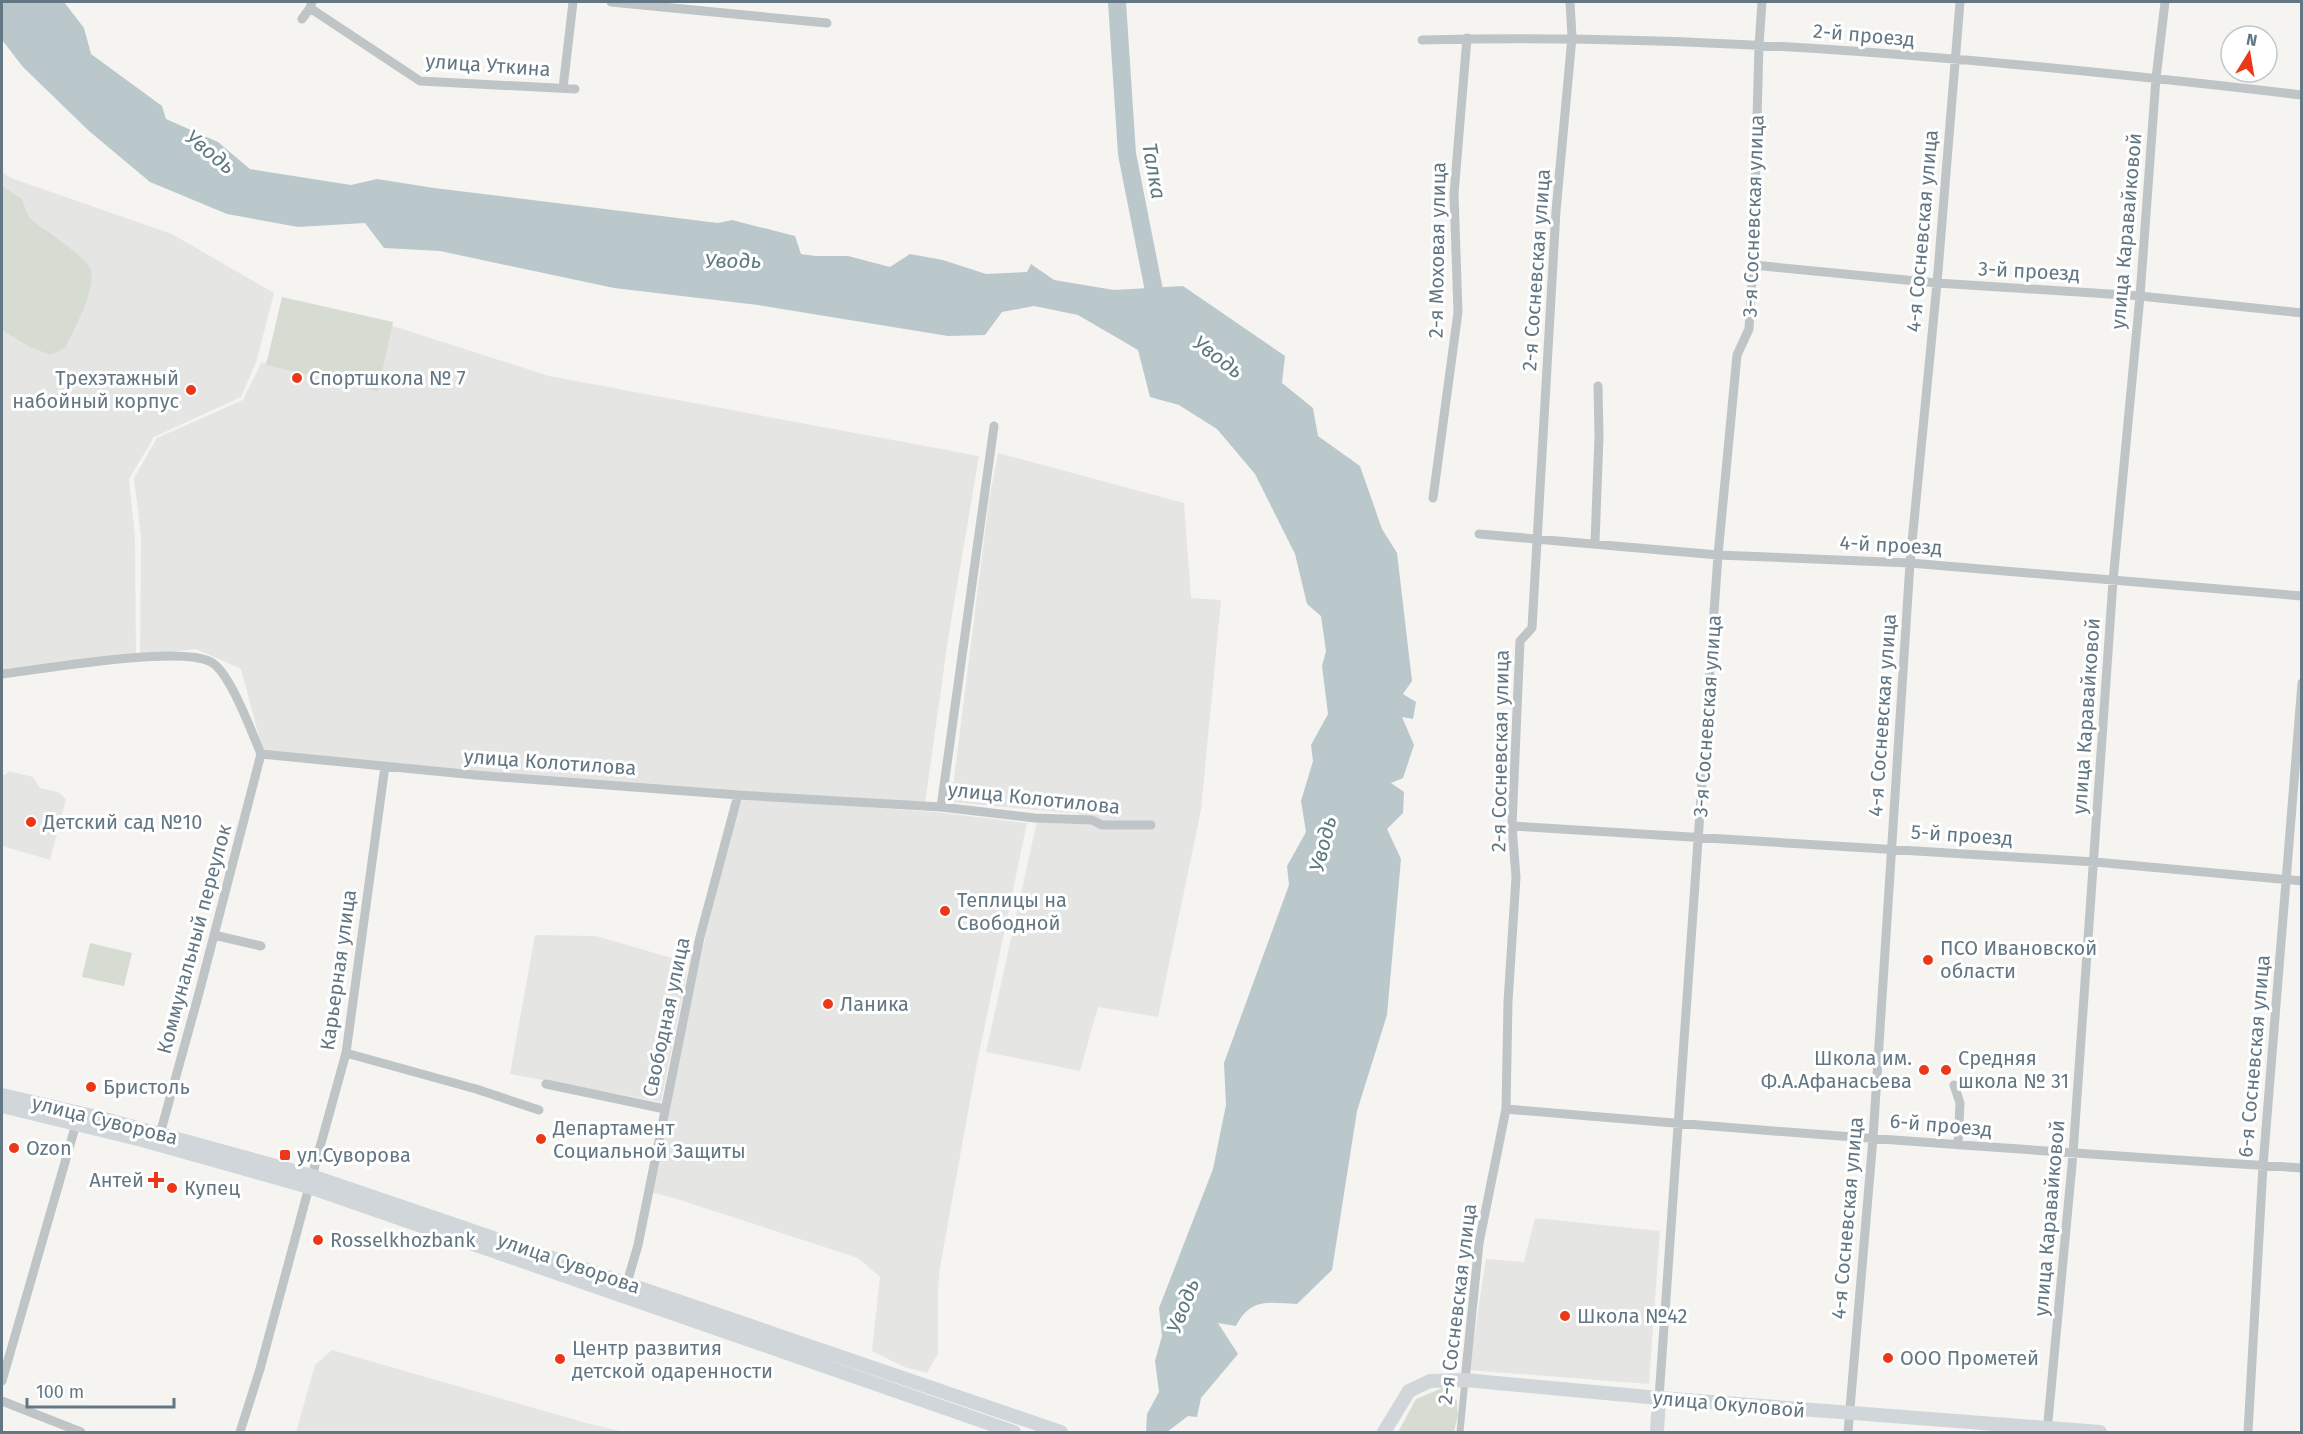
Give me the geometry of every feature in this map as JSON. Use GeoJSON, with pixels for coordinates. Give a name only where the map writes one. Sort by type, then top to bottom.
{"type":"FeatureCollection","features":[{"type":"Feature","properties":{"kind":"main road","name":"улица Суворова"},"geometry":{"type":"LineString","coordinates":[[2,1095],[160,1134],[311,1181],[627,1283],[1061,1432]]}},
{"type":"Feature","properties":{"kind":"main road","name":"улица Суворова"},"geometry":{"type":"LineString","coordinates":[[2,1106],[311,1181],[1014,1432]]}},
{"type":"Feature","properties":{"kind":"main road","name":"улица Окуловой"},"geometry":{"type":"LineString","coordinates":[[1384,1432],[1409,1391],[1430,1381],[1465,1380],[2048,1430],[2100,1432]]}},
{"type":"Feature","properties":{"kind":"main road","name":"3-я Сосневская улица"},"geometry":{"type":"LineString","coordinates":[[1657,1432],[1659,1398]]}},
{"type":"Feature","properties":{"kind":"street"},"geometry":{"type":"LineString","coordinates":[[563,88],[573,2]]}},
{"type":"Feature","properties":{"kind":"street"},"geometry":{"type":"LineString","coordinates":[[611,2],[827,22]]}},
{"type":"Feature","properties":{"kind":"street","name":"2-я Сосневская улица"},"geometry":{"type":"LineString","coordinates":[[1460,1432],[1479,1243],[1506,1109],[1508,1002],[1516,877],[1512,826],[1520,641],[1532,628],[1556,211],[1572,37],[1570,2]]}},
{"type":"Feature","properties":{"kind":"street","name":"3-я Сосневская улица"},"geometry":{"type":"LineString","coordinates":[[1659,1398],[1680,1124],[1718,555],[1737,355],[1749,329],[1762,2]]}},
{"type":"Feature","properties":{"kind":"street","name":"4-я Сосневская улица"},"geometry":{"type":"LineString","coordinates":[[1848,1432],[1873,1138],[1910,563],[1937,283],[1960,2]]}},
{"type":"Feature","properties":{"kind":"street","name":"улица Каравайковой"},"geometry":{"type":"LineString","coordinates":[[2048,1430],[2073,1154],[2113,581],[2140,296],[2156,78],[2165,2]]}},
{"type":"Feature","properties":{"kind":"street"},"geometry":{"type":"LineString","coordinates":[[302,19],[311,5]]}},
{"type":"Feature","properties":{"kind":"street","name":"улица Уткина"},"geometry":{"type":"LineString","coordinates":[[311,5],[420,81],[575,89]]}},
{"type":"Feature","properties":{"kind":"street","name":"2-й проезд"},"geometry":{"type":"LineString","coordinates":[[1422,40],[1572,37],[1759,45],[2156,78],[2301,95]]}},
{"type":"Feature","properties":{"kind":"street","name":"2-я Моховая улица"},"geometry":{"type":"LineString","coordinates":[[1433,498],[1458,312],[1454,194],[1467,38]]}},
{"type":"Feature","properties":{"kind":"street","name":"3-й проезд"},"geometry":{"type":"LineString","coordinates":[[1753,265],[1937,283],[2140,296],[2301,313]]}},
{"type":"Feature","properties":{"kind":"street"},"geometry":{"type":"LineString","coordinates":[[1595,543],[1599,436],[1598,386]]}},
{"type":"Feature","properties":{"kind":"street"},"geometry":{"type":"LineString","coordinates":[[941,807],[994,426]]}},
{"type":"Feature","properties":{"kind":"street","name":"4-й проезд"},"geometry":{"type":"LineString","coordinates":[[1479,534],[1718,555],[1910,563],[2301,596]]}},
{"type":"Feature","properties":{"kind":"street"},"geometry":{"type":"LineString","coordinates":[[2,674],[156,656],[189,656],[212,662],[227,679],[261,754]]}},
{"type":"Feature","properties":{"kind":"street","name":"6-я Сосневская улица"},"geometry":{"type":"LineString","coordinates":[[2248,1432],[2263,1166],[2301,683]]}},
{"type":"Feature","properties":{"kind":"street","name":"улица Колотилова"},"geometry":{"type":"LineString","coordinates":[[261,754],[738,795],[941,807],[1035,818],[1092,820],[1102,825],[1151,825]]}},
{"type":"Feature","properties":{"kind":"street","name":"Коммунальный переулок"},"geometry":{"type":"LineString","coordinates":[[160,1134],[261,754]]}},
{"type":"Feature","properties":{"kind":"street","name":"Карьерная улица"},"geometry":{"type":"LineString","coordinates":[[240,1432],[260,1369],[346,1053],[385,766]]}},
{"type":"Feature","properties":{"kind":"street","name":"Свободная улица"},"geometry":{"type":"LineString","coordinates":[[627,1283],[638,1245],[700,937],[738,795]]}},
{"type":"Feature","properties":{"kind":"street","name":"5-й проезд"},"geometry":{"type":"LineString","coordinates":[[1512,826],[2095,862],[2301,881]]}},
{"type":"Feature","properties":{"kind":"street"},"geometry":{"type":"LineString","coordinates":[[214,935],[261,946]]}},
{"type":"Feature","properties":{"kind":"street"},"geometry":{"type":"LineString","coordinates":[[346,1053],[477,1089],[538,1110]]}},
{"type":"Feature","properties":{"kind":"street"},"geometry":{"type":"LineString","coordinates":[[546,1084],[665,1109]]}},
{"type":"Feature","properties":{"kind":"street"},"geometry":{"type":"LineString","coordinates":[[1954,1085],[1960,1103],[1958,1144]]}},
{"type":"Feature","properties":{"kind":"street","name":"6-й проезд"},"geometry":{"type":"LineString","coordinates":[[1506,1109],[2073,1154],[2301,1168]]}},
{"type":"Feature","properties":{"kind":"street"},"geometry":{"type":"LineString","coordinates":[[2,1381],[76,1124]]}},
{"type":"Feature","properties":{"kind":"street"},"geometry":{"type":"LineString","coordinates":[[2,1401],[81,1432]]}},
{"type":"Feature","properties":{"kind":"shaded area"},"geometry":{"type":"Polygon","coordinates":[[[2,172],[11,178],[172,234],[274,293],[256,363],[241,397],[154,437],[129,479],[135,537],[136,656],[2,673],[2,172]]]}},
{"type":"Feature","properties":{"kind":"shaded area"},"geometry":{"type":"Polygon","coordinates":[[[2,186],[22,199],[32,219],[89,266],[91,284],[79,319],[65,348],[50,355],[28,346],[2,330],[2,186]]]}},
{"type":"Feature","properties":{"kind":"shaded area"},"geometry":{"type":"Polygon","coordinates":[[[282,297],[393,322],[378,391],[266,365],[282,297]]]}},
{"type":"Feature","properties":{"kind":"shaded area"},"geometry":{"type":"Polygon","coordinates":[[[390,325],[549,376],[979,456],[949,633],[925,803],[585,781],[263,752],[241,669],[196,649],[140,656],[141,537],[134,478],[157,438],[243,400],[261,363],[328,357],[390,325]]]}},
{"type":"Feature","properties":{"kind":"shaded area"},"geometry":{"type":"Polygon","coordinates":[[[998,453],[1184,503],[1191,598],[1221,600],[1201,810],[1158,1017],[1098,1007],[1080,1071],[986,1052],[1037,821],[1079,817],[1079,814],[951,802],[989,500],[998,453]]]}},
{"type":"Feature","properties":{"kind":"shaded area","name":"Детский сад №10"},"geometry":{"type":"Polygon","coordinates":[[[9,771],[33,777],[40,788],[58,792],[66,799],[50,860],[2,846],[2,775],[9,771]]]}},
{"type":"Feature","properties":{"kind":"shaded area"},"geometry":{"type":"Polygon","coordinates":[[[742,800],[935,812],[1027,823],[976,1068],[940,1267],[938,1354],[927,1373],[904,1367],[872,1351],[880,1277],[858,1258],[651,1192],[705,938],[734,823],[742,800]]]}},
{"type":"Feature","properties":{"kind":"shaded area"},"geometry":{"type":"Polygon","coordinates":[[[535,935],[596,936],[682,961],[687,973],[661,1102],[510,1074],[535,935]]]}},
{"type":"Feature","properties":{"kind":"shaded area"},"geometry":{"type":"Polygon","coordinates":[[[90,943],[132,953],[124,986],[82,977],[90,943]]]}},
{"type":"Feature","properties":{"kind":"shaded area","name":"Школа №42"},"geometry":{"type":"Polygon","coordinates":[[[1535,1218],[1660,1231],[1649,1384],[1469,1370],[1486,1259],[1524,1262],[1535,1218]]]}},
{"type":"Feature","properties":{"kind":"shaded area"},"geometry":{"type":"Polygon","coordinates":[[[332,1350],[586,1423],[625,1432],[296,1432],[315,1365],[332,1350]]]}},
{"type":"Feature","properties":{"kind":"shaded area"},"geometry":{"type":"Polygon","coordinates":[[[1442,1388],[1457,1400],[1458,1415],[1454,1432],[1398,1432],[1416,1399],[1442,1388]]]}},
{"type":"Feature","properties":{"kind":"water","name":"Уводь"},"geometry":{"type":"Polygon","coordinates":[[[2,2],[64,2],[84,28],[91,54],[162,106],[166,119],[218,142],[250,169],[351,185],[377,179],[718,223],[732,220],[795,236],[801,254],[848,256],[890,267],[910,254],[943,260],[986,274],[1027,272],[1031,264],[1054,280],[1114,290],[1183,286],[1285,356],[1282,383],[1313,408],[1318,436],[1360,466],[1382,529],[1397,553],[1412,681],[1403,694],[1416,702],[1413,719],[1402,717],[1414,745],[1403,778],[1391,783],[1404,792],[1403,813],[1387,829],[1401,859],[1387,1015],[1357,1111],[1332,1270],[1297,1304],[1262,1304],[1248,1310],[1236,1326],[1218,1323],[1238,1354],[1201,1398],[1197,1417],[1188,1416],[1167,1432],[1146,1432],[1147,1414],[1159,1392],[1155,1361],[1162,1336],[1159,1308],[1213,1169],[1226,1105],[1224,1063],[1289,885],[1287,866],[1306,832],[1301,801],[1313,761],[1311,745],[1328,714],[1322,666],[1326,651],[1321,616],[1307,604],[1295,554],[1255,474],[1217,429],[1179,405],[1150,397],[1138,350],[1078,315],[1034,306],[1002,312],[985,335],[948,336],[758,305],[614,288],[440,251],[384,248],[365,223],[298,227],[227,214],[150,182],[89,131],[23,67],[2,40],[2,2]]]}},
{"type":"Feature","properties":{"kind":"waterway","name":"Талка"},"geometry":{"type":"LineString","coordinates":[[1117,2],[1127,154],[1158,311]]}},
{"type":"Feature","properties":{"kind":"place","name":"Спортшкола № 7"},"geometry":{"type":"Point","coordinates":[297,378]}},
{"type":"Feature","properties":{"kind":"place","name":"Трехэтажный набойный корпус"},"geometry":{"type":"Point","coordinates":[191,390]}},
{"type":"Feature","properties":{"kind":"place","name":"Детский сад №10"},"geometry":{"type":"Point","coordinates":[31,822]}},
{"type":"Feature","properties":{"kind":"place","name":"Теплицы на Свободной"},"geometry":{"type":"Point","coordinates":[945,911]}},
{"type":"Feature","properties":{"kind":"place","name":"ПСО Ивановской области"},"geometry":{"type":"Point","coordinates":[1928,960]}},
{"type":"Feature","properties":{"kind":"place","name":"Ланика"},"geometry":{"type":"Point","coordinates":[828,1004]}},
{"type":"Feature","properties":{"kind":"place","name":"Школа им. Ф.А.Афанасьева"},"geometry":{"type":"Point","coordinates":[1924,1070]}},
{"type":"Feature","properties":{"kind":"place","name":"Средняя школа № 31"},"geometry":{"type":"Point","coordinates":[1946,1070]}},
{"type":"Feature","properties":{"kind":"place","name":"Бристоль"},"geometry":{"type":"Point","coordinates":[91,1087]}},
{"type":"Feature","properties":{"kind":"place","name":"Департамент Социальной Защиты"},"geometry":{"type":"Point","coordinates":[541,1139]}},
{"type":"Feature","properties":{"kind":"place","name":"Ozon"},"geometry":{"type":"Point","coordinates":[14,1148]}},
{"type":"Feature","properties":{"kind":"place","name":"ул.Суворова"},"geometry":{"type":"Point","coordinates":[285,1155]}},
{"type":"Feature","properties":{"kind":"place","name":"Антей"},"geometry":{"type":"Point","coordinates":[156,1180]}},
{"type":"Feature","properties":{"kind":"place","name":"Купец"},"geometry":{"type":"Point","coordinates":[172,1188]}},
{"type":"Feature","properties":{"kind":"place","name":"Rosselkhozbank"},"geometry":{"type":"Point","coordinates":[318,1240]}},
{"type":"Feature","properties":{"kind":"place","name":"Школа №42"},"geometry":{"type":"Point","coordinates":[1565,1316]}},
{"type":"Feature","properties":{"kind":"place","name":"ООО Прометей"},"geometry":{"type":"Point","coordinates":[1888,1358]}},
{"type":"Feature","properties":{"kind":"place","name":"Центр развития детской одаренности"},"geometry":{"type":"Point","coordinates":[560,1359]}}]}
